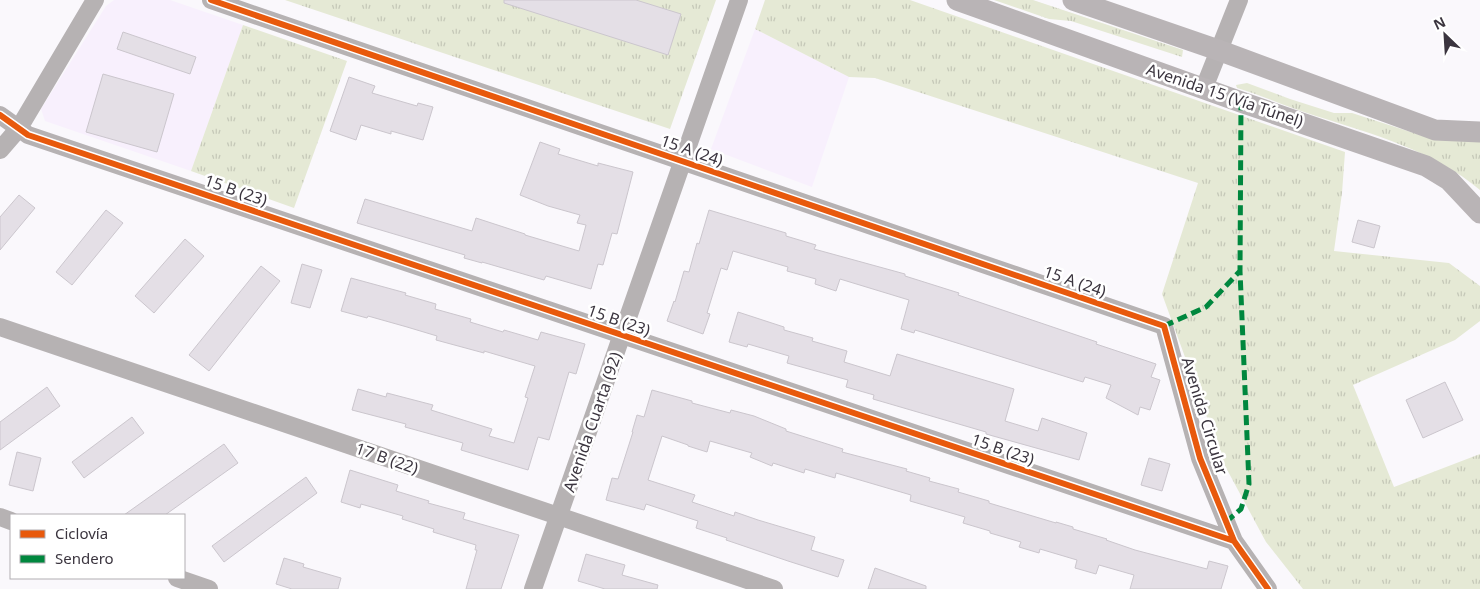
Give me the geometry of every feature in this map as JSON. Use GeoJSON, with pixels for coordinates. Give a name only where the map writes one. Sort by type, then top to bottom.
{"type":"FeatureCollection","features":[{"type":"Feature","properties":{"kind":"main road","name":"Avenida 15 (Vía Túnel)"},"geometry":{"type":"LineString","coordinates":[[957,0],[1426,166],[1450,180],[1480,212]]}},
{"type":"Feature","properties":{"kind":"main road"},"geometry":{"type":"LineString","coordinates":[[1073,0],[1218,50],[1434,130],[1480,132]]}},
{"type":"Feature","properties":{"kind":"street"},"geometry":{"type":"LineString","coordinates":[[0,150],[19,128],[95,0]]}},
{"type":"Feature","properties":{"kind":"street","name":"15 A (24)"},"geometry":{"type":"LineString","coordinates":[[211,0],[1164,326]]}},
{"type":"Feature","properties":{"kind":"street","name":"Avenida Cuarta (92)"},"geometry":{"type":"LineString","coordinates":[[533,589],[739,0]]}},
{"type":"Feature","properties":{"kind":"street"},"geometry":{"type":"LineString","coordinates":[[1204,88],[1239,0]]}},
{"type":"Feature","properties":{"kind":"street","name":"15 B (23)"},"geometry":{"type":"LineString","coordinates":[[0,116],[28,135],[1234,542]]}},
{"type":"Feature","properties":{"kind":"street","name":"Avenida Circular"},"geometry":{"type":"LineString","coordinates":[[1164,326],[1200,458],[1234,542],[1268,589]]}},
{"type":"Feature","properties":{"kind":"street","name":"17 B (22)"},"geometry":{"type":"LineString","coordinates":[[0,327],[774,589]]}},
{"type":"Feature","properties":{"kind":"street"},"geometry":{"type":"LineString","coordinates":[[179,579],[209,589]]}},
{"type":"Feature","properties":{"kind":"shaded area"},"geometry":{"type":"Polygon","coordinates":[[[114,0],[170,0],[243,25],[191,171],[45,121],[41,109],[106,6],[114,0]]]}},
{"type":"Feature","properties":{"kind":"shaded area"},"geometry":{"type":"Polygon","coordinates":[[[755,29],[849,77],[812,187],[711,149],[755,29]]]}},
{"type":"Feature","properties":{"kind":"green space"},"geometry":{"type":"Polygon","coordinates":[[[285,0],[716,0],[670,129],[285,0]]]}},
{"type":"Feature","properties":{"kind":"green space"},"geometry":{"type":"Polygon","coordinates":[[[765,0],[910,0],[1345,152],[1342,193],[1334,251],[1449,263],[1480,286],[1480,321],[1455,340],[1353,385],[1394,487],[1480,454],[1480,589],[1303,589],[1266,542],[1224,464],[1162,294],[1198,183],[875,78],[849,77],[755,29],[765,0]]]}},
{"type":"Feature","properties":{"kind":"green space"},"geometry":{"type":"Polygon","coordinates":[[[994,0],[1033,0],[1183,50],[1182,57],[1071,21],[1049,19],[994,0]]]}},
{"type":"Feature","properties":{"kind":"green space"},"geometry":{"type":"Polygon","coordinates":[[[243,25],[347,61],[294,208],[191,171],[243,25]]]}},
{"type":"Feature","properties":{"kind":"green space"},"geometry":{"type":"Polygon","coordinates":[[[1247,83],[1334,113],[1352,113],[1423,136],[1480,141],[1480,190],[1462,176],[1423,154],[1381,137],[1237,88],[1236,85],[1247,83]]]}},
{"type":"Feature","properties":{"kind":"building"},"geometry":{"type":"Polygon","coordinates":[[[504,0],[636,0],[681,14],[668,55],[504,3],[504,0]]]}},
{"type":"Feature","properties":{"kind":"building"},"geometry":{"type":"Polygon","coordinates":[[[123,32],[196,57],[190,74],[117,49],[123,32]]]}},
{"type":"Feature","properties":{"kind":"building"},"geometry":{"type":"Polygon","coordinates":[[[103,74],[174,94],[157,152],[86,132],[103,74]]]}},
{"type":"Feature","properties":{"kind":"building"},"geometry":{"type":"Polygon","coordinates":[[[349,77],[375,86],[372,93],[417,106],[418,103],[433,107],[423,140],[391,131],[391,134],[361,125],[356,140],[330,131],[349,77]]]}},
{"type":"Feature","properties":{"kind":"building"},"geometry":{"type":"Polygon","coordinates":[[[540,142],[560,149],[558,154],[598,166],[598,163],[633,172],[617,234],[612,233],[603,265],[598,264],[591,289],[546,276],[544,280],[464,258],[465,255],[357,223],[365,199],[472,231],[476,218],[579,251],[586,225],[577,223],[580,215],[548,206],[520,195],[540,142]]]}},
{"type":"Feature","properties":{"kind":"building"},"geometry":{"type":"Polygon","coordinates":[[[19,195],[35,208],[0,250],[0,217],[19,195]]]}},
{"type":"Feature","properties":{"kind":"building"},"geometry":{"type":"Polygon","coordinates":[[[106,210],[123,223],[72,285],[56,272],[106,210]]]}},
{"type":"Feature","properties":{"kind":"building"},"geometry":{"type":"Polygon","coordinates":[[[709,210],[786,233],[786,236],[816,245],[814,249],[905,274],[905,276],[959,293],[958,295],[1156,364],[1151,377],[1160,380],[1150,410],[1140,407],[1138,415],[1106,398],[1111,385],[1085,377],[1083,382],[915,330],[914,333],[901,329],[909,300],[840,279],[836,291],[815,284],[816,279],[787,271],[788,267],[733,251],[727,270],[721,268],[707,313],[710,314],[703,334],[667,321],[684,271],[689,272],[709,210]]]}},
{"type":"Feature","properties":{"kind":"building"},"geometry":{"type":"Polygon","coordinates":[[[1358,220],[1380,226],[1374,248],[1352,242],[1358,220]]]}},
{"type":"Feature","properties":{"kind":"building"},"geometry":{"type":"Polygon","coordinates":[[[185,239],[204,256],[154,313],[135,296],[185,239]]]}},
{"type":"Feature","properties":{"kind":"building"},"geometry":{"type":"Polygon","coordinates":[[[302,264],[322,270],[310,308],[291,303],[302,264]]]}},
{"type":"Feature","properties":{"kind":"building"},"geometry":{"type":"Polygon","coordinates":[[[261,266],[280,281],[209,371],[189,355],[261,266]]]}},
{"type":"Feature","properties":{"kind":"building"},"geometry":{"type":"Polygon","coordinates":[[[351,278],[406,293],[405,295],[436,304],[435,309],[471,319],[470,322],[503,332],[504,330],[538,340],[541,332],[585,344],[576,374],[569,372],[549,440],[538,437],[528,470],[461,450],[463,443],[405,427],[406,424],[352,410],[358,389],[386,397],[387,393],[433,405],[431,410],[492,429],[489,436],[514,443],[528,398],[525,397],[535,366],[484,351],[484,353],[436,340],[437,336],[407,327],[368,316],[367,318],[341,311],[351,278]]]}},
{"type":"Feature","properties":{"kind":"building"},"geometry":{"type":"Polygon","coordinates":[[[738,312],[784,327],[784,330],[813,338],[812,341],[847,351],[844,362],[890,376],[897,354],[1014,389],[1005,421],[1038,431],[1042,418],[1087,433],[1079,460],[873,399],[874,395],[846,387],[848,380],[787,363],[789,356],[748,344],[747,347],[729,342],[738,312]]]}},
{"type":"Feature","properties":{"kind":"building"},"geometry":{"type":"Polygon","coordinates":[[[1445,382],[1463,420],[1423,438],[1406,400],[1445,382]]]}},
{"type":"Feature","properties":{"kind":"building"},"geometry":{"type":"Polygon","coordinates":[[[47,387],[60,406],[0,450],[0,422],[47,387]]]}},
{"type":"Feature","properties":{"kind":"building"},"geometry":{"type":"Polygon","coordinates":[[[652,390],[730,413],[731,410],[754,416],[786,429],[786,431],[843,449],[842,452],[907,469],[906,471],[930,478],[929,481],[959,489],[958,492],[1073,527],[1073,529],[1135,550],[1207,569],[1209,561],[1228,566],[1221,589],[1130,589],[1134,575],[1099,565],[1096,574],[1075,568],[1077,560],[1040,549],[1039,553],[1019,547],[1021,542],[963,523],[965,517],[910,501],[911,495],[836,473],[835,478],[805,469],[804,473],[773,463],[772,466],[750,457],[752,453],[710,441],[707,452],[662,436],[648,480],[695,495],[692,502],[734,516],[735,512],[815,537],[811,550],[844,560],[838,577],[726,540],[727,538],[696,528],[698,521],[646,504],[644,510],[606,500],[612,478],[618,479],[637,415],[644,417],[652,390]]]}},
{"type":"Feature","properties":{"kind":"building"},"geometry":{"type":"Polygon","coordinates":[[[132,417],[144,433],[84,478],[72,462],[132,417]]]}},
{"type":"Feature","properties":{"kind":"building"},"geometry":{"type":"Polygon","coordinates":[[[224,444],[238,463],[166,514],[125,514],[224,444]]]}},
{"type":"Feature","properties":{"kind":"building"},"geometry":{"type":"Polygon","coordinates":[[[17,452],[41,458],[33,491],[9,485],[17,452]]]}},
{"type":"Feature","properties":{"kind":"building"},"geometry":{"type":"Polygon","coordinates":[[[1149,458],[1170,464],[1162,491],[1141,485],[1149,458]]]}},
{"type":"Feature","properties":{"kind":"building"},"geometry":{"type":"Polygon","coordinates":[[[350,470],[398,485],[396,491],[429,501],[428,503],[465,513],[463,519],[519,535],[501,589],[466,589],[477,550],[475,550],[476,545],[433,532],[434,529],[402,519],[403,516],[361,504],[360,508],[341,502],[350,470]]]}},
{"type":"Feature","properties":{"kind":"building"},"geometry":{"type":"Polygon","coordinates":[[[306,477],[317,493],[224,562],[212,546],[306,477]]]}},
{"type":"Feature","properties":{"kind":"building"},"geometry":{"type":"Polygon","coordinates":[[[586,554],[625,565],[622,575],[658,585],[657,589],[605,589],[578,581],[586,554]]]}},
{"type":"Feature","properties":{"kind":"building"},"geometry":{"type":"Polygon","coordinates":[[[284,558],[304,564],[303,567],[341,578],[338,589],[292,589],[276,584],[284,558]]]}},
{"type":"Feature","properties":{"kind":"building"},"geometry":{"type":"Polygon","coordinates":[[[875,568],[926,586],[926,589],[868,589],[875,568]]]}},
{"type":"Feature","properties":{"kind":"marked path"},"geometry":{"type":"LineString","coordinates":[[1226,522],[1241,509],[1249,484],[1240,271],[1241,102]]}},
{"type":"Feature","properties":{"kind":"marked path"},"geometry":{"type":"LineString","coordinates":[[1164,326],[1206,307],[1240,271]]}},
{"type":"Feature","properties":{"kind":"cycle path"},"geometry":{"type":"LineString","coordinates":[[211,0],[1164,326],[1200,458],[1234,541],[1268,589]]}},
{"type":"Feature","properties":{"kind":"cycle path"},"geometry":{"type":"LineString","coordinates":[[0,115],[28,135],[1234,541]]}}]}
